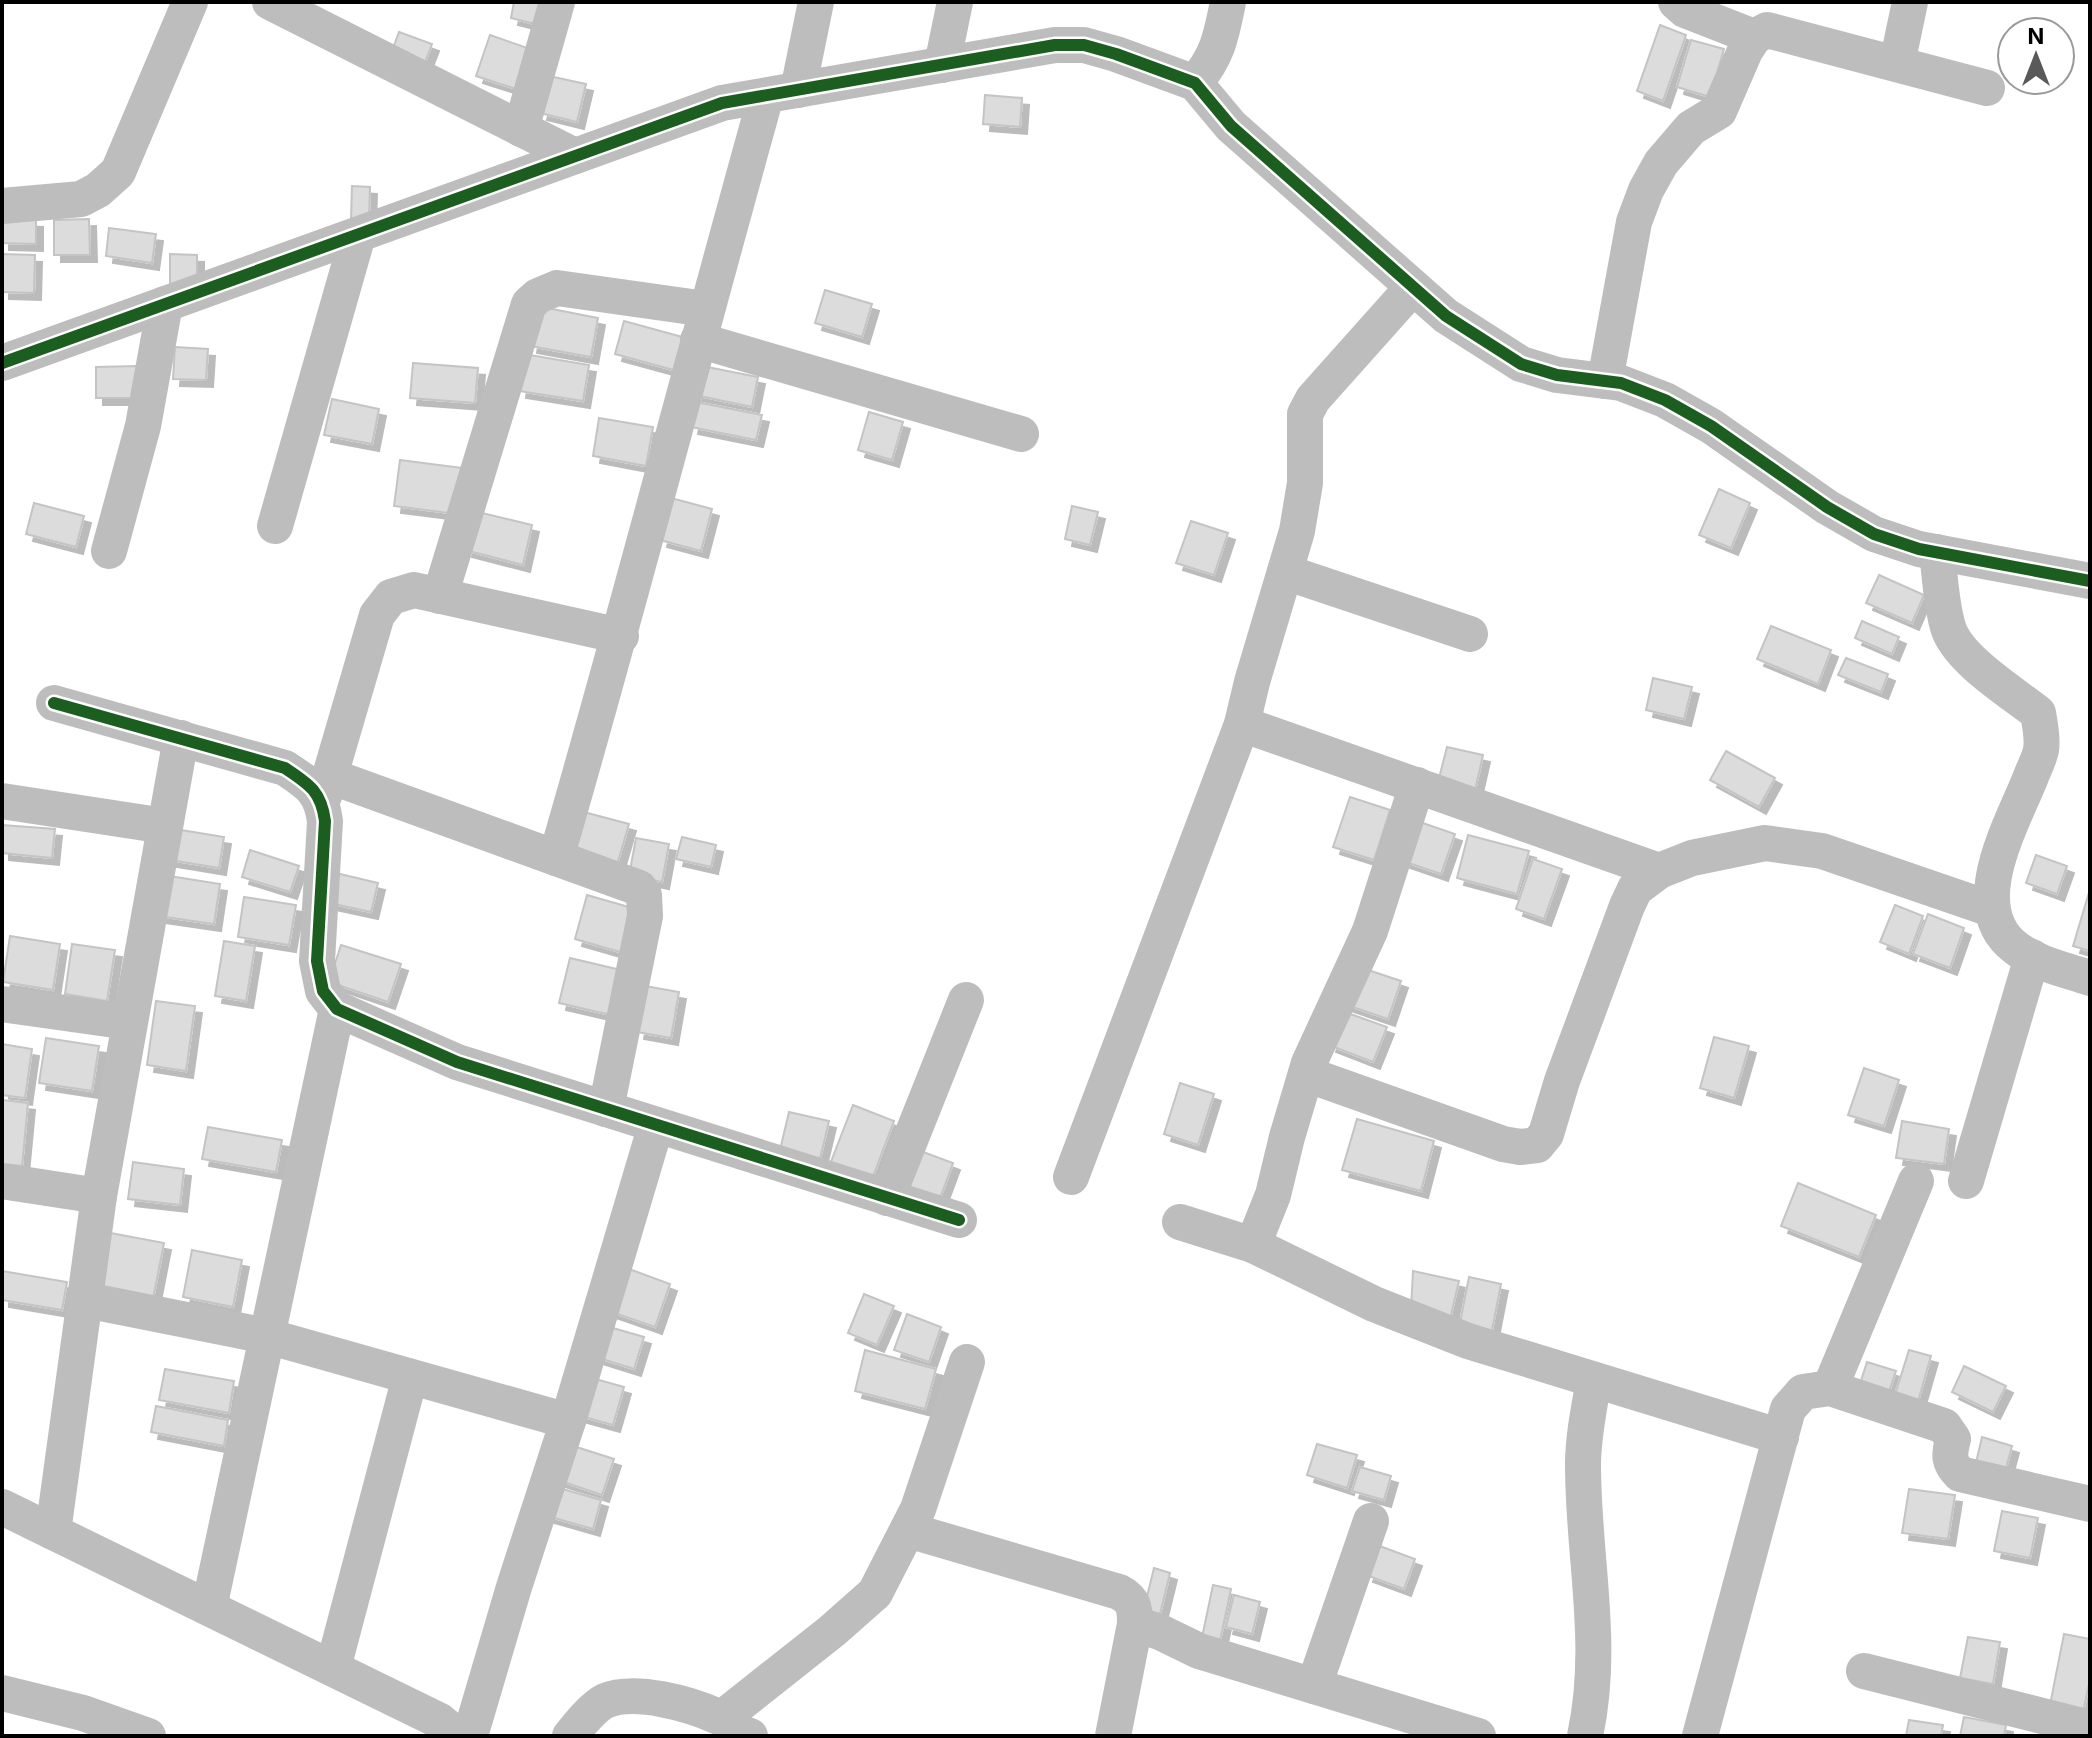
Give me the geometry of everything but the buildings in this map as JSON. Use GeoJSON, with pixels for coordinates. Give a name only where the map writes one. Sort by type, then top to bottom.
{"type":"FeatureCollection","features":[{"type":"Feature","properties":{"kind":"street"},"geometry":{"type":"LineString","coordinates":[[2,206],[81,199],[98,190],[118,172],[190,2]]}},
{"type":"Feature","properties":{"kind":"street"},"geometry":{"type":"LineString","coordinates":[[270,2],[575,156]]}},
{"type":"Feature","properties":{"kind":"street"},"geometry":{"type":"LineString","coordinates":[[521,129],[557,2]]}},
{"type":"Feature","properties":{"kind":"street"},"geometry":{"type":"LineString","coordinates":[[556,858],[621,636],[702,325],[816,2]]}},
{"type":"Feature","properties":{"kind":"street"},"geometry":{"type":"LineString","coordinates":[[942,65],[955,2]]}},
{"type":"Feature","properties":{"kind":"street"},"geometry":{"type":"LineString","coordinates":[[1195,83],[1220,45],[1228,2]]}},
{"type":"Feature","properties":{"kind":"street"},"geometry":{"type":"LineString","coordinates":[[1676,2],[1685,10],[1754,37]]}},
{"type":"Feature","properties":{"kind":"street"},"geometry":{"type":"LineString","coordinates":[[1897,64],[1910,2]]}},
{"type":"Feature","properties":{"kind":"street"},"geometry":{"type":"LineString","coordinates":[[1605,381],[1634,222],[1646,190],[1661,163],[1691,128],[1719,111],[1754,37],[1767,30],[1987,88]]}},
{"type":"Feature","properties":{"kind":"street"},"geometry":{"type":"LineString","coordinates":[[2,363],[722,103],[1055,45],[1084,45],[1154,66],[1195,83],[1231,126],[1446,316],[1521,364],[1557,375],[1621,383],[1665,400],[1711,426],[1827,507],[1874,534],[1919,549],[2090,581]]}},
{"type":"Feature","properties":{"kind":"street"},"geometry":{"type":"LineString","coordinates":[[275,526],[358,235]]}},
{"type":"Feature","properties":{"kind":"street"},"geometry":{"type":"LineString","coordinates":[[1071,1177],[1242,724],[1297,531],[1305,483],[1305,414],[1313,399],[1413,287]]}},
{"type":"Feature","properties":{"kind":"street"},"geometry":{"type":"LineString","coordinates":[[440,596],[529,304],[538,296],[557,288],[702,325],[1021,434]]}},
{"type":"Feature","properties":{"kind":"street"},"geometry":{"type":"LineString","coordinates":[[109,551],[143,426],[165,304]]}},
{"type":"Feature","properties":{"kind":"street"},"geometry":{"type":"LineString","coordinates":[[1937,552],[1948,627],[1955,643],[2038,713],[2041,750],[1990,890],[1991,909],[2001,932],[2014,947],[2032,957],[2090,978]]}},
{"type":"Feature","properties":{"kind":"street"},"geometry":{"type":"LineString","coordinates":[[1285,572],[1470,634]]}},
{"type":"Feature","properties":{"kind":"street"},"geometry":{"type":"LineString","coordinates":[[621,636],[414,590],[391,597],[377,615],[326,789],[317,961],[323,991],[337,1009],[457,1062],[959,1220]]}},
{"type":"Feature","properties":{"kind":"street"},"geometry":{"type":"LineString","coordinates":[[54,703],[285,768],[310,785],[556,858],[639,888],[644,895],[645,916],[606,1109]]}},
{"type":"Feature","properties":{"kind":"street"},"geometry":{"type":"LineString","coordinates":[[1242,724],[1659,871]]}},
{"type":"Feature","properties":{"kind":"street"},"geometry":{"type":"LineString","coordinates":[[53,1532],[99,1196],[181,738]]}},
{"type":"Feature","properties":{"kind":"street"},"geometry":{"type":"LineString","coordinates":[[1253,1245],[1273,1195],[1306,1074],[1370,931],[1417,785]]}},
{"type":"Feature","properties":{"kind":"street"},"geometry":{"type":"LineString","coordinates":[[2,801],[165,826]]}},
{"type":"Feature","properties":{"kind":"street"},"geometry":{"type":"LineString","coordinates":[[1306,1074],[1503,1144],[1520,1147],[1537,1145],[1546,1134],[1562,1081],[1627,906],[1635,889],[1659,871],[1692,858],[1765,843],[1793,845],[1822,851],[1991,909]]}},
{"type":"Feature","properties":{"kind":"street"},"geometry":{"type":"LineString","coordinates":[[1966,1181],[2032,957]]}},
{"type":"Feature","properties":{"kind":"street"},"geometry":{"type":"LineString","coordinates":[[887,1198],[966,1000]]}},
{"type":"Feature","properties":{"kind":"street"},"geometry":{"type":"LineString","coordinates":[[2,1004],[129,1022]]}},
{"type":"Feature","properties":{"kind":"street"},"geometry":{"type":"LineString","coordinates":[[209,1608],[337,1009]]}},
{"type":"Feature","properties":{"kind":"street"},"geometry":{"type":"LineString","coordinates":[[470,1736],[656,1125]]}},
{"type":"Feature","properties":{"kind":"street"},"geometry":{"type":"LineString","coordinates":[[2,1181],[99,1196]]}},
{"type":"Feature","properties":{"kind":"street"},"geometry":{"type":"LineString","coordinates":[[1830,1388],[1916,1181]]}},
{"type":"Feature","properties":{"kind":"street"},"geometry":{"type":"LineString","coordinates":[[1180,1222],[1253,1245],[1374,1304],[1454,1336],[1781,1437]]}},
{"type":"Feature","properties":{"kind":"street"},"geometry":{"type":"LineString","coordinates":[[86,1300],[267,1336],[568,1421]]}},
{"type":"Feature","properties":{"kind":"street"},"geometry":{"type":"LineString","coordinates":[[570,1736],[604,1701],[635,1696],[675,1701],[736,1727],[832,1631],[875,1593],[918,1509],[967,1362]]}},
{"type":"Feature","properties":{"kind":"street"},"geometry":{"type":"LineString","coordinates":[[333,1668],[410,1377]]}},
{"type":"Feature","properties":{"kind":"street"},"geometry":{"type":"LineString","coordinates":[[1585,1736],[1594,1697],[1595,1648],[1583,1465],[1594,1380]]}},
{"type":"Feature","properties":{"kind":"street"},"geometry":{"type":"LineString","coordinates":[[1700,1736],[1788,1409],[1803,1392],[1830,1388],[1944,1426],[1953,1439],[1949,1455],[1951,1465],[1960,1474],[2090,1504]]}},
{"type":"Feature","properties":{"kind":"street"},"geometry":{"type":"LineString","coordinates":[[2,1507],[440,1721],[458,1736]]}},
{"type":"Feature","properties":{"kind":"street"},"geometry":{"type":"LineString","coordinates":[[1314,1686],[1371,1521]]}},
{"type":"Feature","properties":{"kind":"street"},"geometry":{"type":"LineString","coordinates":[[908,1530],[1119,1592],[1129,1598],[1135,1605],[1135,1624],[1113,1736]]}},
{"type":"Feature","properties":{"kind":"street"},"geometry":{"type":"LineString","coordinates":[[1135,1624],[1199,1651],[1478,1736]]}},
{"type":"Feature","properties":{"kind":"street"},"geometry":{"type":"LineString","coordinates":[[1864,1671],[2090,1728]]}},
{"type":"Feature","properties":{"kind":"street"},"geometry":{"type":"LineString","coordinates":[[2,1693],[83,1713],[148,1736]]}},
{"type":"Feature","properties":{"kind":"cycle path"},"geometry":{"type":"LineString","coordinates":[[2,363],[722,103],[1055,45],[1084,45],[1195,83],[1231,126],[1446,316],[1521,364],[1557,375],[1621,383],[1665,400],[1711,426],[1827,507],[1874,534],[1919,549],[2090,581]]}},
{"type":"Feature","properties":{"kind":"cycle path"},"geometry":{"type":"LineString","coordinates":[[54,703],[285,768],[312,789],[320,802],[325,821],[317,961],[323,991],[337,1009],[457,1062],[959,1220]]}}]}
